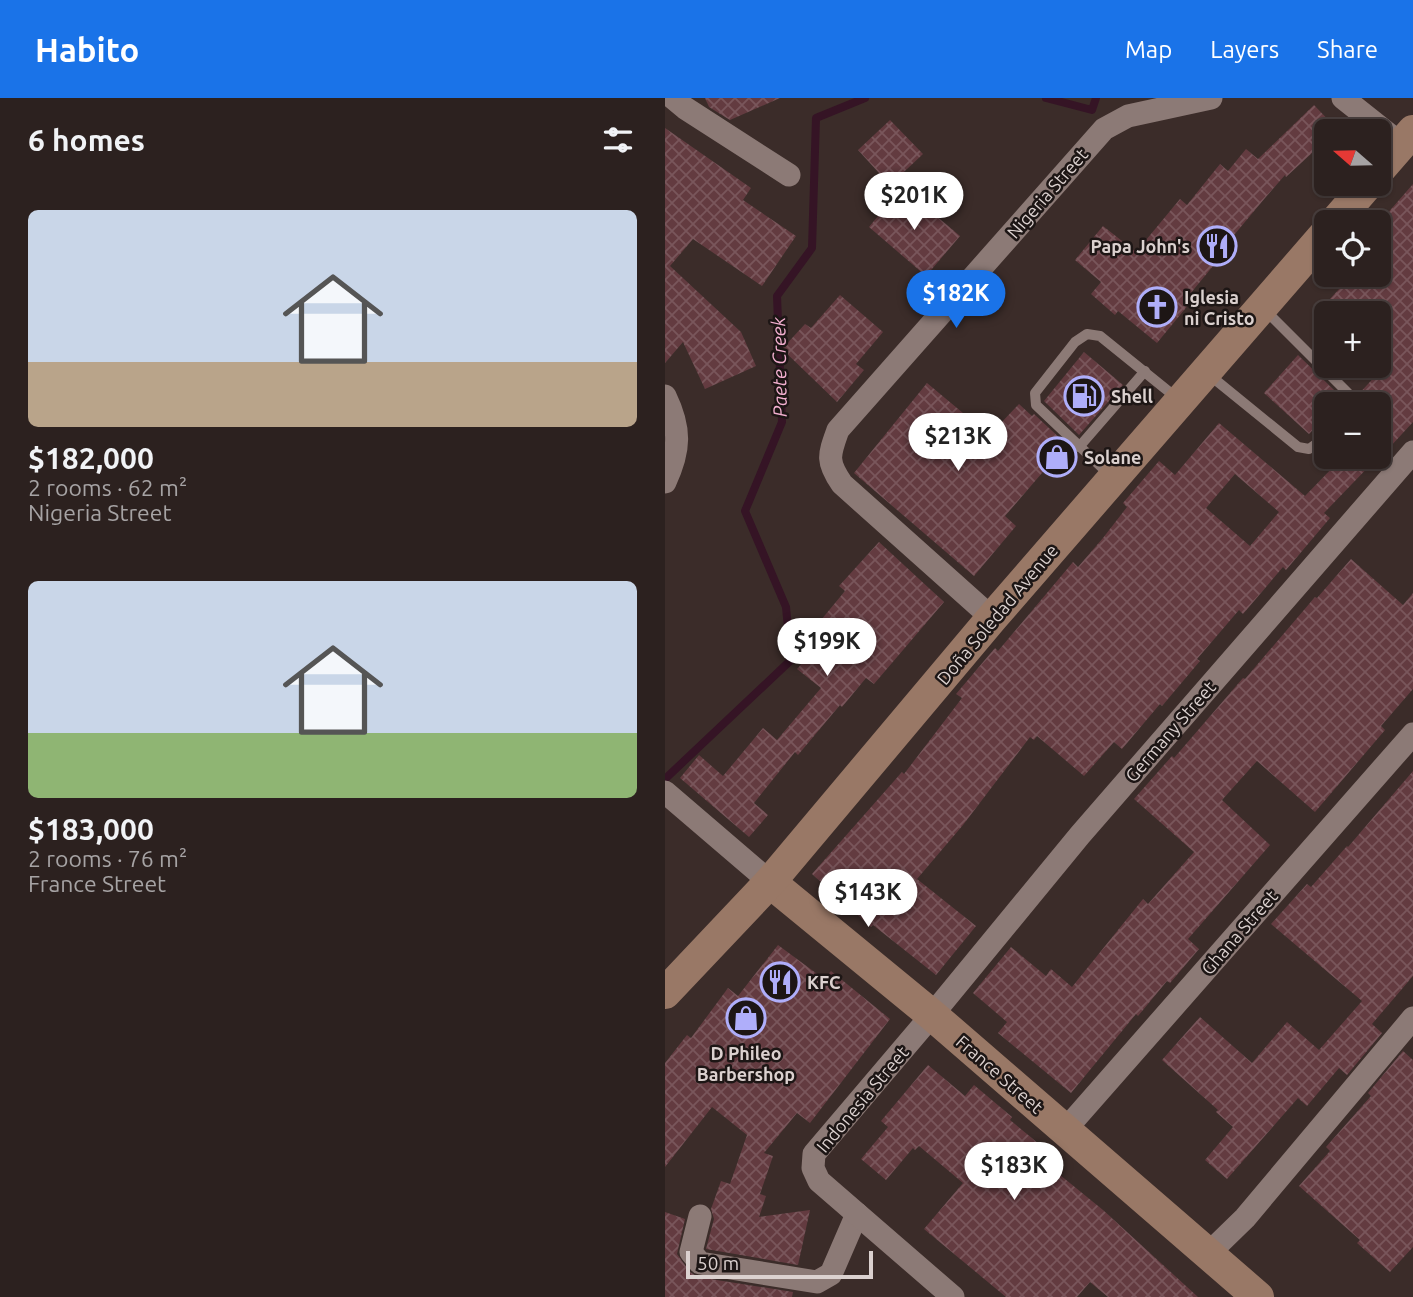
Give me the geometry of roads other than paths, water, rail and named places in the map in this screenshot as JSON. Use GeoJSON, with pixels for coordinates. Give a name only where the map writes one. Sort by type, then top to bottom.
{"type":"FeatureCollection","features":[{"type":"Feature","properties":{"kind":"main road"},"geometry":{"type":"LineString","coordinates":[[1391,156],[1407,138]]}},
{"type":"Feature","properties":{"kind":"main road"},"geometry":{"type":"LineString","coordinates":[[1345,210],[1358,196]]}},
{"type":"Feature","properties":{"kind":"main road","name":"Doña Soledad Avenue"},"geometry":{"type":"LineString","coordinates":[[665,993],[770,882],[992,618],[1314,247]]}},
{"type":"Feature","properties":{"kind":"main road","name":"France Street"},"geometry":{"type":"LineString","coordinates":[[770,882],[932,1015],[1258,1297]]}},
{"type":"Feature","properties":{"kind":"street"},"geometry":{"type":"LineString","coordinates":[[673,98],[789,174]]}},
{"type":"Feature","properties":{"kind":"street","name":"Nigeria Street"},"geometry":{"type":"LineString","coordinates":[[992,618],[842,484],[831,469],[830,453],[838,430],[1104,129],[1128,116],[1211,98]]}},
{"type":"Feature","properties":{"kind":"street"},"geometry":{"type":"LineString","coordinates":[[1343,98],[1407,138]]}},
{"type":"Feature","properties":{"kind":"street"},"geometry":{"type":"LineString","coordinates":[[665,396],[673,411],[677,433],[676,458],[665,482]]}},
{"type":"Feature","properties":{"kind":"street","name":"Germany Street"},"geometry":{"type":"LineString","coordinates":[[932,1015],[1080,835],[1413,452]]}},
{"type":"Feature","properties":{"kind":"street","name":"Ghana Street"},"geometry":{"type":"LineString","coordinates":[[1065,1130],[1413,734]]}},
{"type":"Feature","properties":{"kind":"street"},"geometry":{"type":"LineString","coordinates":[[665,792],[770,882]]}},
{"type":"Feature","properties":{"kind":"street","name":"Indonesia Street"},"geometry":{"type":"LineString","coordinates":[[932,1015],[814,1154],[813,1168],[820,1181],[953,1297]]}},
{"type":"Feature","properties":{"kind":"street"},"geometry":{"type":"LineString","coordinates":[[1207,1254],[1245,1218],[1413,1018]]}},
{"type":"Feature","properties":{"kind":"street"},"geometry":{"type":"LineString","coordinates":[[700,1216],[691,1252],[700,1263],[817,1282],[831,1274],[857,1214]]}},
{"type":"Feature","properties":{"kind":"lane"},"geometry":{"type":"LineString","coordinates":[[1262,307],[1347,392]]}},
{"type":"Feature","properties":{"kind":"lane"},"geometry":{"type":"LineString","coordinates":[[1113,478],[1036,405],[1035,393],[1075,342],[1087,334],[1100,336],[1180,400]]}},
{"type":"Feature","properties":{"kind":"lane"},"geometry":{"type":"LineString","coordinates":[[1079,447],[1145,371]]}},
{"type":"Feature","properties":{"kind":"lane"},"geometry":{"type":"LineString","coordinates":[[1205,372],[1298,447],[1309,449],[1314,445]]}},
{"type":"Feature","properties":{"kind":"waterway","name":"Paete Creek"},"geometry":{"type":"LineString","coordinates":[[665,779],[791,660],[786,607],[745,511],[782,422],[777,296],[812,248],[816,118],[865,98]]}},
{"type":"Feature","properties":{"kind":"waterway","name":"Paete Creek"},"geometry":{"type":"LineString","coordinates":[[1046,98],[1092,110],[1096,98]]}},
{"type":"Feature","properties":{"kind":"place","name":"Papa John's"},"geometry":{"type":"Point","coordinates":[1217,246]}},
{"type":"Feature","properties":{"kind":"place","name":"Iglesia ni Cristo"},"geometry":{"type":"Point","coordinates":[1157,307]}},
{"type":"Feature","properties":{"kind":"place","name":"Shell"},"geometry":{"type":"Point","coordinates":[1084,396]}},
{"type":"Feature","properties":{"kind":"place","name":"Solane"},"geometry":{"type":"Point","coordinates":[1057,457]}},
{"type":"Feature","properties":{"kind":"place","name":"KFC"},"geometry":{"type":"Point","coordinates":[780,982]}},
{"type":"Feature","properties":{"kind":"place","name":"D Phileo Barbershop"},"geometry":{"type":"Point","coordinates":[746,1018]}}]}
